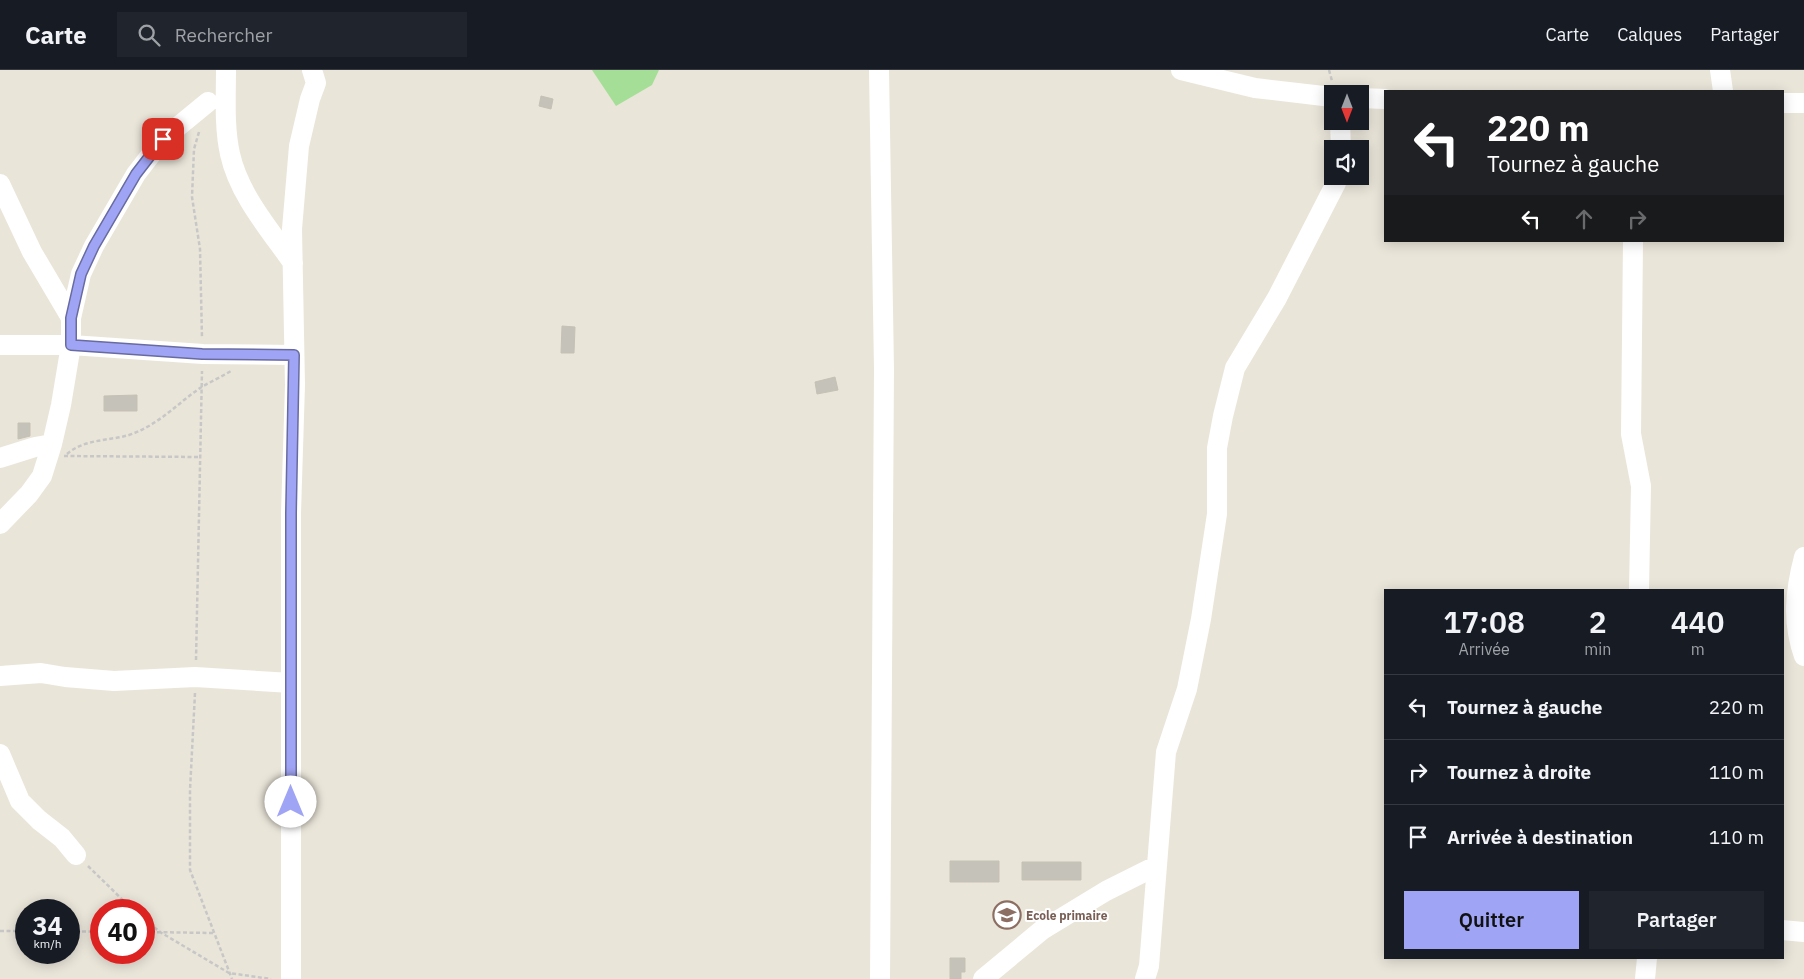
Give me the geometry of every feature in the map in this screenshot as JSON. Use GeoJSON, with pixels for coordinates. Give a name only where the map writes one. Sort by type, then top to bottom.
{"type":"FeatureCollection","features":[{"type":"Feature","properties":{"kind":"street"},"geometry":{"type":"LineString","coordinates":[[226,70],[226,121],[230,154],[242,188],[293,263]]}},
{"type":"Feature","properties":{"kind":"street"},"geometry":{"type":"LineString","coordinates":[[291,979],[291,513],[294,355],[292,229],[299,146],[310,99],[316,83],[312,70]]}},
{"type":"Feature","properties":{"kind":"street"},"geometry":{"type":"LineString","coordinates":[[879,70],[884,369],[880,979]]}},
{"type":"Feature","properties":{"kind":"street"},"geometry":{"type":"LineString","coordinates":[[1181,70],[1255,88],[1324,96]]}},
{"type":"Feature","properties":{"kind":"street"},"geometry":{"type":"LineString","coordinates":[[1720,70],[1722,90]]}},
{"type":"Feature","properties":{"kind":"street"},"geometry":{"type":"LineString","coordinates":[[1369,98],[1384,99]]}},
{"type":"Feature","properties":{"kind":"street"},"geometry":{"type":"LineString","coordinates":[[0,524],[29,494],[59,454],[71,345],[71,318],[81,274],[94,246],[136,174],[163,139],[208,102]]}},
{"type":"Feature","properties":{"kind":"street"},"geometry":{"type":"LineString","coordinates":[[1784,103],[1804,103]]}},
{"type":"Feature","properties":{"kind":"street"},"geometry":{"type":"LineString","coordinates":[[0,184],[32,252],[71,318]]}},
{"type":"Feature","properties":{"kind":"street"},"geometry":{"type":"LineString","coordinates":[[1145,979],[1149,966],[1166,752],[1187,689],[1201,619],[1217,514],[1217,448],[1235,368],[1277,298],[1334,185]]}},
{"type":"Feature","properties":{"kind":"street"},"geometry":{"type":"LineString","coordinates":[[1633,242],[1631,434],[1641,486],[1639,589]]}},
{"type":"Feature","properties":{"kind":"street"},"geometry":{"type":"LineString","coordinates":[[0,344],[71,345],[202,354],[294,355]]}},
{"type":"Feature","properties":{"kind":"street"},"geometry":{"type":"LineString","coordinates":[[0,458],[34,447],[59,454]]}},
{"type":"Feature","properties":{"kind":"street"},"geometry":{"type":"LineString","coordinates":[[1804,557],[1796,603],[1795,624],[1804,656]]}},
{"type":"Feature","properties":{"kind":"street"},"geometry":{"type":"LineString","coordinates":[[0,676],[41,672],[65,677],[114,681],[195,677],[291,683]]}},
{"type":"Feature","properties":{"kind":"street"},"geometry":{"type":"LineString","coordinates":[[0,754],[20,801],[39,820],[62,838],[76,855]]}},
{"type":"Feature","properties":{"kind":"street"},"geometry":{"type":"LineString","coordinates":[[983,979],[1042,930],[1106,891],[1156,866]]}},
{"type":"Feature","properties":{"kind":"street"},"geometry":{"type":"LineString","coordinates":[[1784,930],[1804,932]]}},
{"type":"Feature","properties":{"kind":"street"},"geometry":{"type":"LineString","coordinates":[[1645,979],[1647,959]]}},
{"type":"Feature","properties":{"kind":"path"},"geometry":{"type":"LineString","coordinates":[[200,130],[194,149],[192,197],[200,249],[202,354],[195,677],[190,790],[190,870],[232,979]]}},
{"type":"Feature","properties":{"kind":"path"},"geometry":{"type":"LineString","coordinates":[[59,454],[75,447],[129,435],[141,430],[165,417],[200,388],[232,371]]}},
{"type":"Feature","properties":{"kind":"path"},"geometry":{"type":"LineString","coordinates":[[59,454],[200,457]]}},
{"type":"Feature","properties":{"kind":"path"},"geometry":{"type":"LineString","coordinates":[[76,855],[122,899]]}},
{"type":"Feature","properties":{"kind":"path"},"geometry":{"type":"LineString","coordinates":[[155,928],[229,973],[271,979]]}},
{"type":"Feature","properties":{"kind":"path"},"geometry":{"type":"LineString","coordinates":[[0,931],[15,931]]}},
{"type":"Feature","properties":{"kind":"path"},"geometry":{"type":"LineString","coordinates":[[155,932],[214,933]]}},
{"type":"Feature","properties":{"kind":"green space"},"geometry":{"type":"Polygon","coordinates":[[[592,70],[659,70],[652,85],[616,106],[592,70]]]}},
{"type":"Feature","properties":{"kind":"building"},"geometry":{"type":"Polygon","coordinates":[[[541,96],[553,99],[551,109],[539,106],[541,96]]]}},
{"type":"Feature","properties":{"kind":"building"},"geometry":{"type":"Polygon","coordinates":[[[562,326],[575,327],[574,353],[561,353],[562,326]]]}},
{"type":"Feature","properties":{"kind":"building"},"geometry":{"type":"Polygon","coordinates":[[[835,377],[838,390],[817,394],[815,382],[835,377]]]}},
{"type":"Feature","properties":{"kind":"building"},"geometry":{"type":"Polygon","coordinates":[[[137,395],[137,411],[104,411],[104,396],[137,395]]]}},
{"type":"Feature","properties":{"kind":"building"},"geometry":{"type":"Polygon","coordinates":[[[18,423],[30,423],[30,436],[18,439],[18,423]]]}},
{"type":"Feature","properties":{"kind":"building"},"geometry":{"type":"Polygon","coordinates":[[[950,861],[999,861],[999,882],[950,882],[950,861]]]}},
{"type":"Feature","properties":{"kind":"building"},"geometry":{"type":"Polygon","coordinates":[[[1022,862],[1081,862],[1081,880],[1022,880],[1022,862]]]}},
{"type":"Feature","properties":{"kind":"building"},"geometry":{"type":"Polygon","coordinates":[[[950,958],[965,958],[965,972],[961,972],[961,979],[950,979],[950,958]]]}},
{"type":"Feature","properties":{"kind":"place","name":"Ecole primaire"},"geometry":{"type":"Point","coordinates":[1007,915]}},
{"type":"Feature","properties":{"kind":"route"},"geometry":{"type":"LineString","coordinates":[[163,139],[136,174],[94,246],[81,274],[71,318],[71,345],[202,354],[294,355],[295,384],[291,513],[291,802]]}}]}
